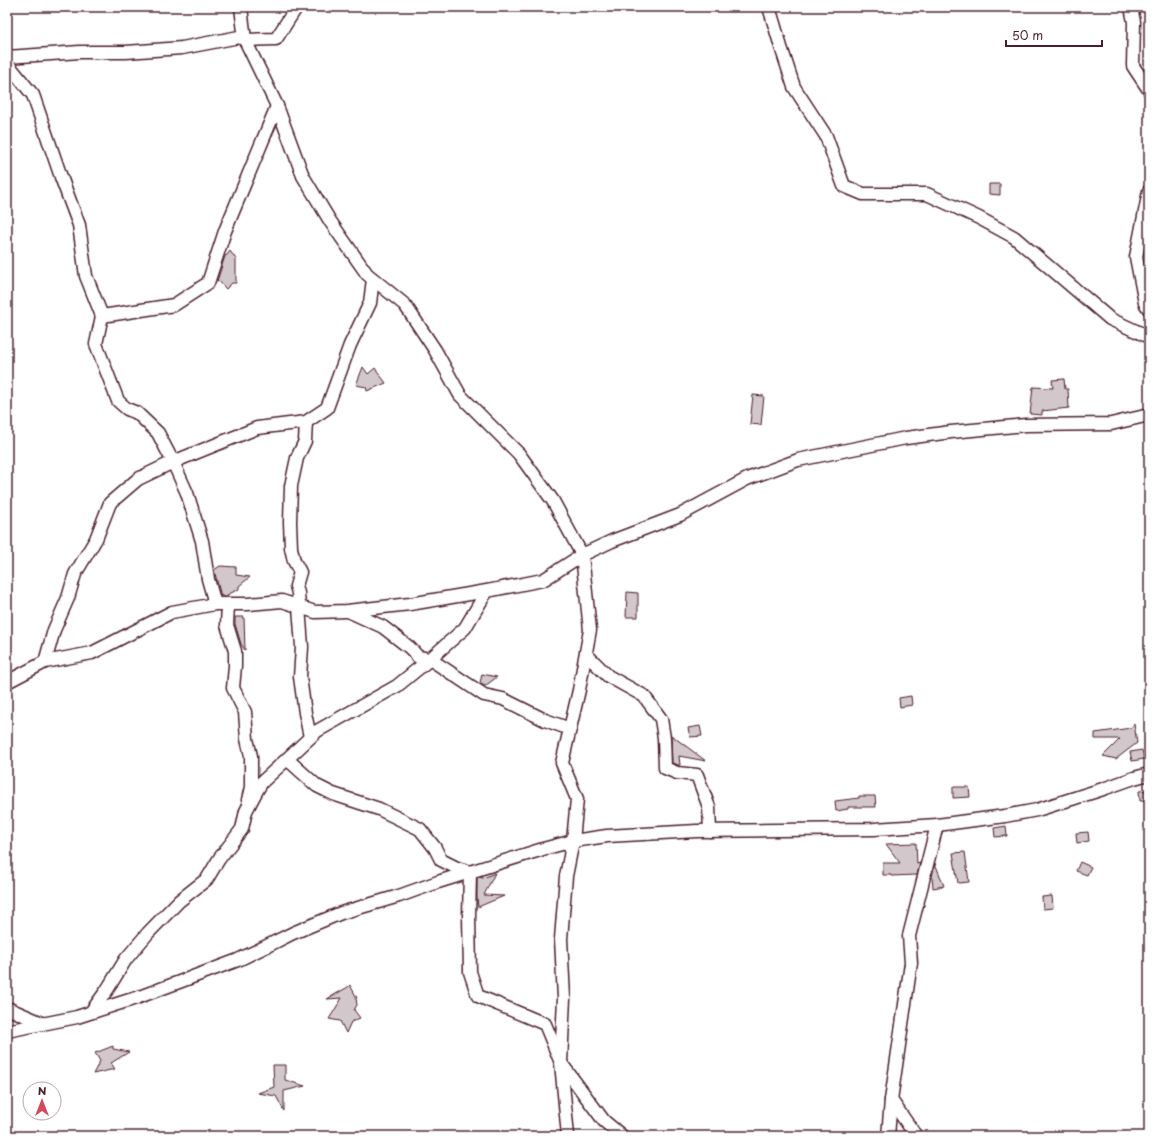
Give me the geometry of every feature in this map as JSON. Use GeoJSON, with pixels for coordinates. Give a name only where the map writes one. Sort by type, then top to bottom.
{"type":"FeatureCollection","features":[{"type":"Feature","properties":{"kind":"street"},"geometry":{"type":"LineString","coordinates":[[241,7],[245,40],[277,106],[303,176],[338,233],[367,274],[405,305],[435,350],[460,395],[519,454],[553,501],[582,555],[590,630],[579,690],[562,764],[577,799],[573,841],[566,876],[561,939],[564,998],[561,1062],[568,1136]]}},
{"type":"Feature","properties":{"kind":"street"},"geometry":{"type":"LineString","coordinates":[[7,56],[80,52],[126,52],[182,48],[239,37],[245,40],[276,39],[298,7]]}},
{"type":"Feature","properties":{"kind":"street"},"geometry":{"type":"LineString","coordinates":[[769,7],[794,87],[826,136],[844,186],[863,194],[927,194],[979,218],[1014,237],[1110,319],[1149,336]]}},
{"type":"Feature","properties":{"kind":"street"},"geometry":{"type":"LineString","coordinates":[[1131,7],[1134,22],[1133,66],[1149,90]]}},
{"type":"Feature","properties":{"kind":"street"},"geometry":{"type":"LineString","coordinates":[[7,63],[33,95],[79,224],[86,276],[102,316],[96,344],[118,401],[127,409],[137,413],[158,433],[173,462],[187,493],[202,541],[208,579],[215,604]]}},
{"type":"Feature","properties":{"kind":"street"},"geometry":{"type":"LineString","coordinates":[[102,316],[174,305],[208,283],[225,231],[277,106]]}},
{"type":"Feature","properties":{"kind":"street"},"geometry":{"type":"LineString","coordinates":[[1149,191],[1136,257],[1145,303],[1149,309]]}},
{"type":"Feature","properties":{"kind":"street"},"geometry":{"type":"LineString","coordinates":[[45,662],[54,630],[68,598],[75,574],[96,539],[110,503],[138,478],[173,462],[257,428],[306,422],[327,408],[350,345],[370,303],[373,279]]}},
{"type":"Feature","properties":{"kind":"street"},"geometry":{"type":"LineString","coordinates":[[7,682],[45,662],[92,653],[172,612],[215,604],[248,604],[282,600],[315,612],[347,611],[410,604],[543,580],[582,555],[680,515],[747,479],[798,460],[906,438],[951,432],[1026,425],[1111,424],[1149,415]]}},
{"type":"Feature","properties":{"kind":"street"},"geometry":{"type":"LineString","coordinates":[[306,422],[305,441],[297,458],[291,486],[290,522],[291,548],[294,561],[300,572],[296,586],[298,593],[302,647],[300,677],[310,737]]}},
{"type":"Feature","properties":{"kind":"street"},"geometry":{"type":"LineString","coordinates":[[246,811],[262,782],[317,731],[397,686],[465,628],[486,591]]}},
{"type":"Feature","properties":{"kind":"street"},"geometry":{"type":"LineString","coordinates":[[91,1012],[107,990],[126,959],[148,933],[179,901],[207,879],[219,859],[242,828],[250,787],[251,756],[246,732],[245,712],[233,688],[235,651],[227,626],[228,604]]}},
{"type":"Feature","properties":{"kind":"street"},"geometry":{"type":"LineString","coordinates":[[347,611],[383,627],[410,648],[418,658],[430,659],[484,695],[503,699],[545,720],[570,729]]}},
{"type":"Feature","properties":{"kind":"street"},"geometry":{"type":"LineString","coordinates":[[586,654],[608,676],[644,696],[661,719],[664,738],[665,768],[677,773],[697,775],[709,807],[710,831]]}},
{"type":"Feature","properties":{"kind":"street"},"geometry":{"type":"LineString","coordinates":[[287,759],[317,786],[333,794],[378,809],[420,828],[435,848],[441,860],[457,868],[470,872]]}},
{"type":"Feature","properties":{"kind":"street"},"geometry":{"type":"LineString","coordinates":[[7,1031],[76,1017],[139,997],[238,960],[293,933],[341,913],[399,896],[438,882],[543,849],[573,841],[620,835],[710,831],[874,828],[937,825],[1037,810],[1149,774]]}},
{"type":"Feature","properties":{"kind":"street"},"geometry":{"type":"LineString","coordinates":[[888,1136],[891,1100],[912,963],[909,936],[937,825]]}},
{"type":"Feature","properties":{"kind":"street"},"geometry":{"type":"LineString","coordinates":[[470,872],[470,972],[478,996],[545,1024],[561,1062],[604,1121],[622,1136]]}},
{"type":"Feature","properties":{"kind":"street"},"geometry":{"type":"LineString","coordinates":[[7,1008],[42,1024]]}},
{"type":"Feature","properties":{"kind":"street"},"geometry":{"type":"LineString","coordinates":[[891,1100],[916,1136]]}},
{"type":"Feature","properties":{"kind":"building"},"geometry":{"type":"Polygon","coordinates":[[[989,184],[1000,184],[1000,195],[989,194],[989,184]]]}},
{"type":"Feature","properties":{"kind":"building"},"geometry":{"type":"Polygon","coordinates":[[[230,251],[236,259],[236,283],[232,283],[226,289],[219,281],[217,281],[225,256],[230,251]]]}},
{"type":"Feature","properties":{"kind":"building"},"geometry":{"type":"Polygon","coordinates":[[[363,367],[368,374],[375,368],[386,383],[367,391],[366,387],[356,385],[363,367]]]}},
{"type":"Feature","properties":{"kind":"building"},"geometry":{"type":"Polygon","coordinates":[[[1064,379],[1065,389],[1068,389],[1069,408],[1042,411],[1042,415],[1030,414],[1033,387],[1053,388],[1052,380],[1064,379]]]}},
{"type":"Feature","properties":{"kind":"building"},"geometry":{"type":"Polygon","coordinates":[[[753,395],[764,396],[761,425],[750,424],[753,395]]]}},
{"type":"Feature","properties":{"kind":"building"},"geometry":{"type":"Polygon","coordinates":[[[220,566],[236,567],[236,575],[250,577],[239,586],[239,589],[225,596],[221,596],[214,570],[220,566]]]}},
{"type":"Feature","properties":{"kind":"building"},"geometry":{"type":"Polygon","coordinates":[[[627,592],[638,593],[638,617],[626,617],[627,592]]]}},
{"type":"Feature","properties":{"kind":"building"},"geometry":{"type":"Polygon","coordinates":[[[235,617],[244,617],[245,650],[241,644],[235,624],[235,617]]]}},
{"type":"Feature","properties":{"kind":"building"},"geometry":{"type":"Polygon","coordinates":[[[482,674],[497,677],[485,686],[480,683],[482,674]]]}},
{"type":"Feature","properties":{"kind":"building"},"geometry":{"type":"Polygon","coordinates":[[[911,696],[912,705],[900,707],[899,698],[911,696]]]}},
{"type":"Feature","properties":{"kind":"building"},"geometry":{"type":"Polygon","coordinates":[[[1134,724],[1137,743],[1116,759],[1103,756],[1120,739],[1095,739],[1095,733],[1131,728],[1134,724]]]}},
{"type":"Feature","properties":{"kind":"building"},"geometry":{"type":"Polygon","coordinates":[[[700,726],[702,736],[690,737],[688,728],[700,726]]]}},
{"type":"Feature","properties":{"kind":"building"},"geometry":{"type":"Polygon","coordinates":[[[671,735],[706,761],[679,756],[680,765],[672,763],[671,735]]]}},
{"type":"Feature","properties":{"kind":"building"},"geometry":{"type":"Polygon","coordinates":[[[1142,750],[1144,759],[1132,761],[1130,752],[1142,750]]]}},
{"type":"Feature","properties":{"kind":"building"},"geometry":{"type":"Polygon","coordinates":[[[953,787],[969,787],[970,797],[953,798],[953,787]]]}},
{"type":"Feature","properties":{"kind":"building"},"geometry":{"type":"Polygon","coordinates":[[[1149,790],[1149,799],[1140,801],[1139,791],[1149,790]]]}},
{"type":"Feature","properties":{"kind":"building"},"geometry":{"type":"Polygon","coordinates":[[[859,796],[875,796],[876,807],[848,807],[848,809],[836,811],[835,801],[859,798],[859,796]]]}},
{"type":"Feature","properties":{"kind":"building"},"geometry":{"type":"Polygon","coordinates":[[[1006,826],[1007,836],[995,837],[994,828],[1006,826]]]}},
{"type":"Feature","properties":{"kind":"building"},"geometry":{"type":"Polygon","coordinates":[[[1088,832],[1089,841],[1077,843],[1076,833],[1088,832]]]}},
{"type":"Feature","properties":{"kind":"building"},"geometry":{"type":"Polygon","coordinates":[[[916,843],[917,864],[920,863],[917,875],[883,875],[883,863],[900,863],[886,844],[916,843]]]}},
{"type":"Feature","properties":{"kind":"building"},"geometry":{"type":"Polygon","coordinates":[[[965,852],[969,882],[958,883],[953,853],[965,852]]]}},
{"type":"Feature","properties":{"kind":"building"},"geometry":{"type":"Polygon","coordinates":[[[1080,862],[1091,867],[1087,875],[1076,871],[1080,862]]]}},
{"type":"Feature","properties":{"kind":"building"},"geometry":{"type":"Polygon","coordinates":[[[935,863],[944,886],[933,888],[932,877],[935,863]]]}},
{"type":"Feature","properties":{"kind":"building"},"geometry":{"type":"Polygon","coordinates":[[[495,873],[484,895],[504,896],[478,907],[477,877],[483,878],[495,873]]]}},
{"type":"Feature","properties":{"kind":"building"},"geometry":{"type":"Polygon","coordinates":[[[1052,896],[1053,908],[1043,909],[1042,897],[1052,896]]]}},
{"type":"Feature","properties":{"kind":"building"},"geometry":{"type":"Polygon","coordinates":[[[350,985],[357,998],[357,1005],[354,1010],[360,1018],[351,1022],[346,1033],[340,1021],[329,1019],[342,998],[327,999],[350,985]]]}},
{"type":"Feature","properties":{"kind":"building"},"geometry":{"type":"Polygon","coordinates":[[[113,1046],[113,1049],[129,1052],[111,1063],[115,1069],[93,1074],[100,1061],[95,1053],[113,1046]]]}},
{"type":"Feature","properties":{"kind":"building"},"geometry":{"type":"Polygon","coordinates":[[[273,1065],[285,1065],[285,1080],[305,1086],[284,1091],[284,1111],[276,1096],[258,1093],[274,1087],[273,1065]]]}}]}
